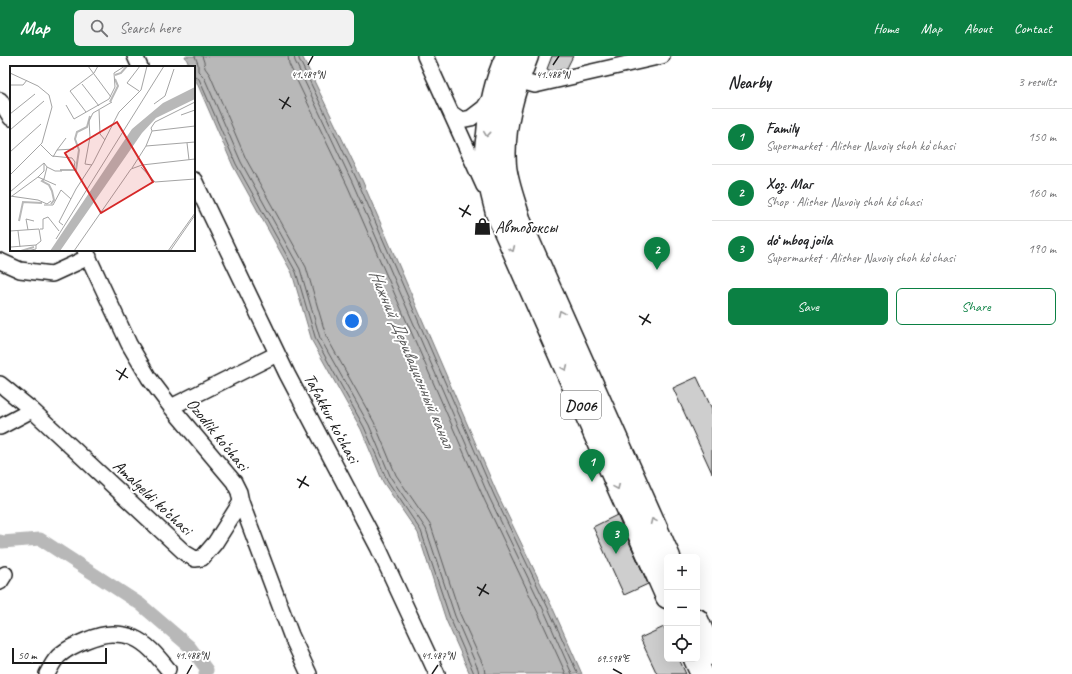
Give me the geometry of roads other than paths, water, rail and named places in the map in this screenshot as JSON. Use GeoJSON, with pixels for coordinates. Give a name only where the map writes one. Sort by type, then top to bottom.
{"type":"FeatureCollection","features":[{"type":"Feature","properties":{"kind":"main road","name":"D006"},"geometry":{"type":"LineString","coordinates":[[507,56],[494,92],[486,151],[489,181],[496,213],[664,590]]}},
{"type":"Feature","properties":{"kind":"main road","name":"D006"},"geometry":{"type":"LineString","coordinates":[[527,56],[517,80],[507,121],[505,148],[509,187],[520,222],[668,554]]}},
{"type":"Feature","properties":{"kind":"main road"},"geometry":{"type":"LineString","coordinates":[[700,630],[712,654]]}},
{"type":"Feature","properties":{"kind":"main road"},"geometry":{"type":"LineString","coordinates":[[696,662],[702,674]]}},
{"type":"Feature","properties":{"kind":"street"},"geometry":{"type":"LineString","coordinates":[[135,56],[140,66]]}},
{"type":"Feature","properties":{"kind":"street"},"geometry":{"type":"LineString","coordinates":[[425,56],[496,213]]}},
{"type":"Feature","properties":{"kind":"street"},"geometry":{"type":"LineString","coordinates":[[517,80],[535,85],[662,56]]}},
{"type":"Feature","properties":{"kind":"street"},"geometry":{"type":"LineString","coordinates":[[451,113],[461,120],[471,118],[484,108],[494,92]]}},
{"type":"Feature","properties":{"kind":"street"},"geometry":{"type":"LineString","coordinates":[[0,100],[10,116]]}},
{"type":"Feature","properties":{"kind":"street","name":"Tafakkur ko‘chasi"},"geometry":{"type":"LineString","coordinates":[[195,182],[287,374],[378,547],[437,674]]}},
{"type":"Feature","properties":{"kind":"street"},"geometry":{"type":"LineString","coordinates":[[0,260],[20,270],[52,274],[87,254]]}},
{"type":"Feature","properties":{"kind":"street","name":"Ozodlik ko‘chasi"},"geometry":{"type":"LineString","coordinates":[[87,254],[129,344],[149,378],[171,407],[234,482],[291,635],[309,674]]}},
{"type":"Feature","properties":{"kind":"street"},"geometry":{"type":"LineString","coordinates":[[171,407],[277,354]]}},
{"type":"Feature","properties":{"kind":"street","name":"Amalgeldi ko‘chasi"},"geometry":{"type":"LineString","coordinates":[[0,384],[32,410],[185,553],[195,559],[202,558],[215,543],[241,502]]}},
{"type":"Feature","properties":{"kind":"street"},"geometry":{"type":"LineString","coordinates":[[0,427],[32,410]]}},
{"type":"Feature","properties":{"kind":"street"},"geometry":{"type":"LineString","coordinates":[[47,674],[54,661],[61,654],[80,643],[98,636],[113,634],[133,637],[150,649],[168,669]]}},
{"type":"Feature","properties":{"kind":"water","name":"Нижний Деривационный канал"},"geometry":{"type":"Polygon","coordinates":[[[185,56],[302,56],[362,180],[497,493],[554,611],[582,674],[470,674],[446,620],[418,533],[383,482],[361,429],[312,341],[292,273],[233,166],[195,78],[195,66],[190,66],[185,56]]]}},
{"type":"Feature","properties":{"kind":"waterway"},"geometry":{"type":"LineString","coordinates":[[0,541],[40,539],[140,604],[190,647],[207,670],[205,674]]}},
{"type":"Feature","properties":{"kind":"place","name":"Автобоксы"},"geometry":{"type":"Point","coordinates":[482,227]}},
{"type":"Feature","properties":{"kind":"place","name":"Хоз. Маг"},"geometry":{"type":"Point","coordinates":[657,270]}},
{"type":"Feature","properties":{"kind":"place","name":"Family"},"geometry":{"type":"Point","coordinates":[592,482]}},
{"type":"Feature","properties":{"kind":"place","name":"doʻmboq joila"},"geometry":{"type":"Point","coordinates":[616,554]}}]}
